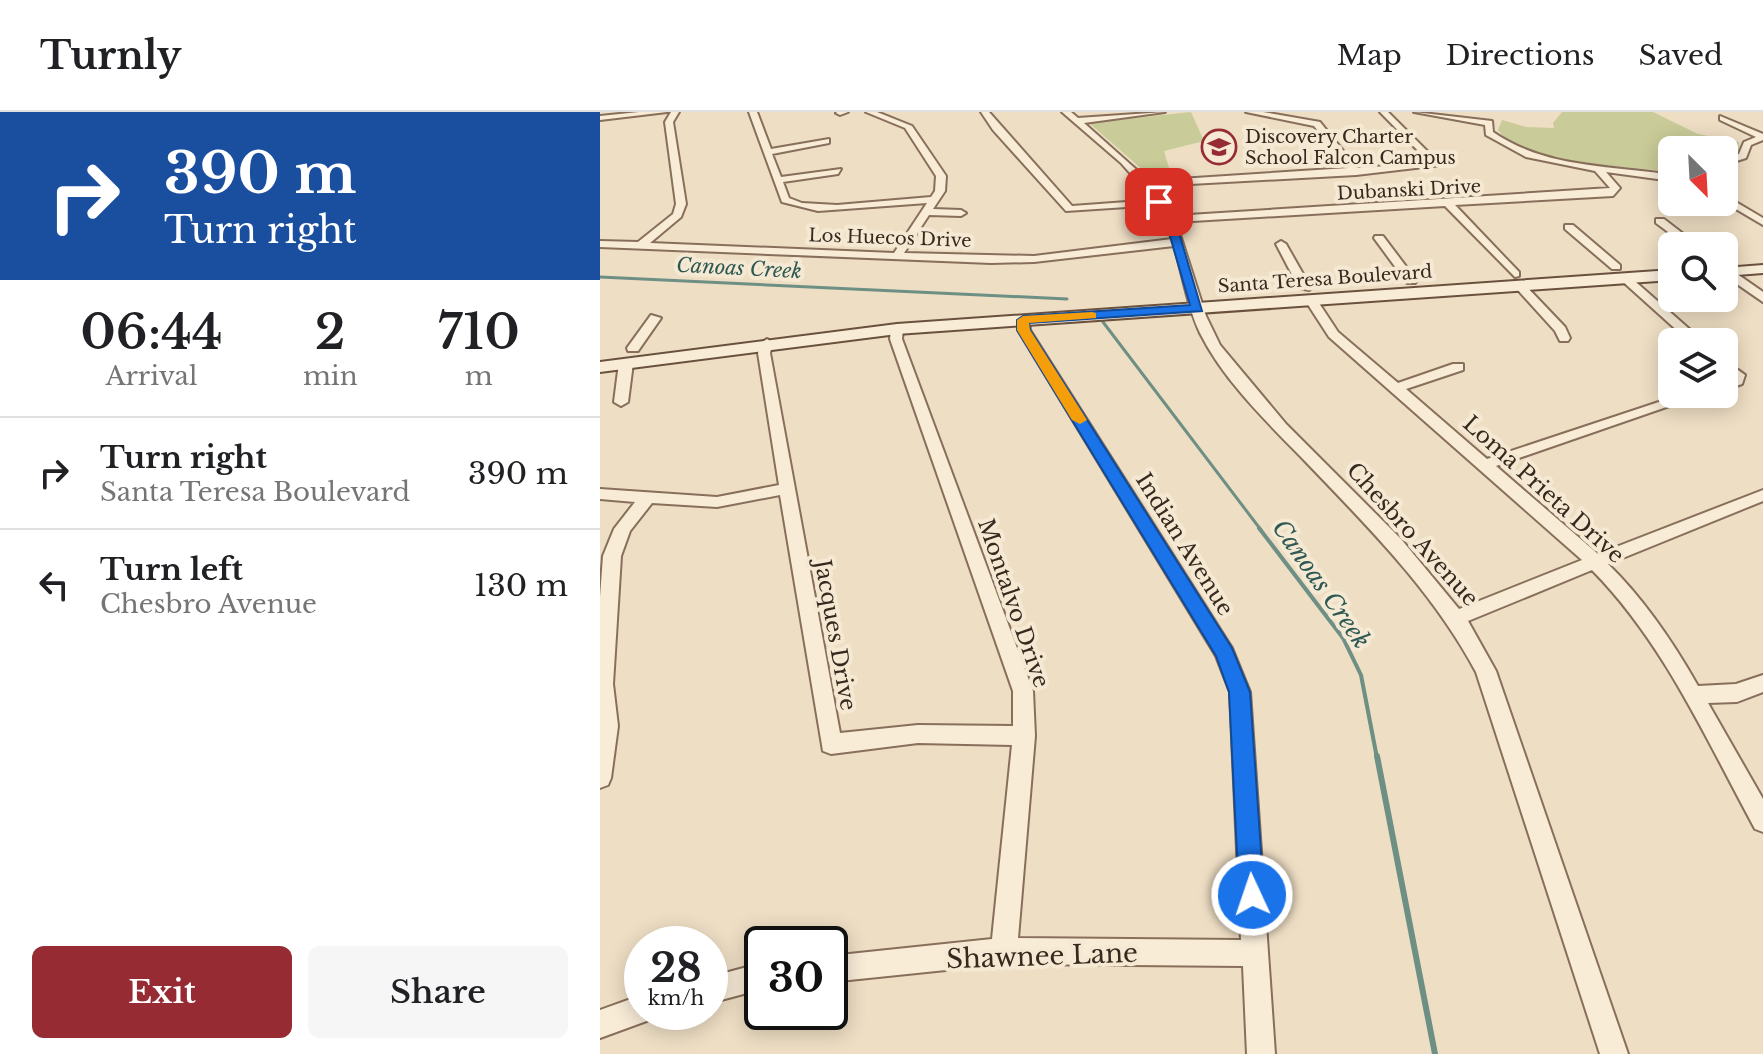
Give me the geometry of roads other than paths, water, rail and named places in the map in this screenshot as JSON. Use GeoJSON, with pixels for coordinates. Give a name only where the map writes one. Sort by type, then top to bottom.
{"type":"FeatureCollection","features":[{"type":"Feature","properties":{"kind":"main road"},"geometry":{"type":"LineString","coordinates":[[1738,265],[1763,258]]}},
{"type":"Feature","properties":{"kind":"main road","name":"Santa Teresa Boulevard"},"geometry":{"type":"LineString","coordinates":[[1620,273],[1658,266]]}},
{"type":"Feature","properties":{"kind":"main road"},"geometry":{"type":"LineString","coordinates":[[1738,268],[1763,269]]}},
{"type":"Feature","properties":{"kind":"main road","name":"Santa Teresa Boulevard"},"geometry":{"type":"LineString","coordinates":[[600,367],[630,355],[882,318],[1195,302],[1620,273],[1658,274]]}},
{"type":"Feature","properties":{"kind":"main road","name":"Santa Teresa Boulevard"},"geometry":{"type":"LineString","coordinates":[[1308,294],[1411,281],[1518,280]]}},
{"type":"Feature","properties":{"kind":"main road","name":"Santa Teresa Boulevard"},"geometry":{"type":"LineString","coordinates":[[600,354],[630,355],[1195,302]]}},
{"type":"Feature","properties":{"kind":"street"},"geometry":{"type":"LineString","coordinates":[[600,118],[663,112]]}},
{"type":"Feature","properties":{"kind":"street"},"geometry":{"type":"LineString","coordinates":[[641,245],[677,215],[681,204],[669,122],[675,112]]}},
{"type":"Feature","properties":{"kind":"street"},"geometry":{"type":"LineString","coordinates":[[753,112],[785,200],[816,209],[893,200],[934,200]]}},
{"type":"Feature","properties":{"kind":"street"},"geometry":{"type":"LineString","coordinates":[[870,112],[908,126],[943,183],[897,256]]}},
{"type":"Feature","properties":{"kind":"street"},"geometry":{"type":"LineString","coordinates":[[883,116],[896,112]]}},
{"type":"Feature","properties":{"kind":"street"},"geometry":{"type":"LineString","coordinates":[[985,112],[1069,209],[1159,202]]}},
{"type":"Feature","properties":{"kind":"street","name":"Chesbro Avenue"},"geometry":{"type":"LineString","coordinates":[[1066,112],[1146,184],[1170,219],[1195,302],[1214,345],[1260,401],[1457,617],[1486,671],[1614,1054]]}},
{"type":"Feature","properties":{"kind":"street"},"geometry":{"type":"LineString","coordinates":[[1076,121],[1161,112]]}},
{"type":"Feature","properties":{"kind":"street"},"geometry":{"type":"LineString","coordinates":[[1250,112],[1317,124],[1356,172]]}},
{"type":"Feature","properties":{"kind":"street"},"geometry":{"type":"LineString","coordinates":[[1146,184],[1437,165],[1384,112]]}},
{"type":"Feature","properties":{"kind":"street"},"geometry":{"type":"LineString","coordinates":[[1420,112],[1493,120],[1489,133],[1499,141],[1531,155],[1658,176]]}},
{"type":"Feature","properties":{"kind":"street"},"geometry":{"type":"LineString","coordinates":[[1723,118],[1762,137]]}},
{"type":"Feature","properties":{"kind":"street"},"geometry":{"type":"LineString","coordinates":[[1738,158],[1743,156],[1747,144],[1762,137]]}},
{"type":"Feature","properties":{"kind":"street"},"geometry":{"type":"LineString","coordinates":[[768,152],[826,141]]}},
{"type":"Feature","properties":{"kind":"street"},"geometry":{"type":"LineString","coordinates":[[1518,161],[1531,155]]}},
{"type":"Feature","properties":{"kind":"street","name":"Dubanski Drive"},"geometry":{"type":"LineString","coordinates":[[1170,219],[1613,193],[1615,188],[1595,166]]}},
{"type":"Feature","properties":{"kind":"street"},"geometry":{"type":"LineString","coordinates":[[778,180],[838,171]]}},
{"type":"Feature","properties":{"kind":"street"},"geometry":{"type":"LineString","coordinates":[[1449,204],[1561,330],[1564,338]]}},
{"type":"Feature","properties":{"kind":"street"},"geometry":{"type":"LineString","coordinates":[[1738,207],[1763,222]]}},
{"type":"Feature","properties":{"kind":"street"},"geometry":{"type":"LineString","coordinates":[[926,212],[961,213]]}},
{"type":"Feature","properties":{"kind":"street"},"geometry":{"type":"LineString","coordinates":[[1660,221],[1675,232]]}},
{"type":"Feature","properties":{"kind":"street"},"geometry":{"type":"LineString","coordinates":[[1569,227],[1682,328]]}},
{"type":"Feature","properties":{"kind":"street"},"geometry":{"type":"LineString","coordinates":[[1379,238],[1411,281]]}},
{"type":"Feature","properties":{"kind":"street","name":"Los Huecos Drive"},"geometry":{"type":"LineString","coordinates":[[600,244],[1034,259],[1177,242]]}},
{"type":"Feature","properties":{"kind":"street","name":"Loma Prieta Drive"},"geometry":{"type":"LineString","coordinates":[[1281,244],[1333,334],[1596,562],[1648,621],[1763,821]]}},
{"type":"Feature","properties":{"kind":"street"},"geometry":{"type":"LineString","coordinates":[[1738,278],[1763,298]]}},
{"type":"Feature","properties":{"kind":"street"},"geometry":{"type":"LineString","coordinates":[[621,402],[630,355],[655,318]]}},
{"type":"Feature","properties":{"kind":"street","name":"Indian Avenue"},"geometry":{"type":"LineString","coordinates":[[1023,320],[1024,330],[1225,654],[1240,692],[1261,1054]]}},
{"type":"Feature","properties":{"kind":"street","name":"Montalvo Drive"},"geometry":{"type":"LineString","coordinates":[[897,329],[896,339],[1023,691],[1024,736],[1004,951]]}},
{"type":"Feature","properties":{"kind":"street","name":"Jacques Drive"},"geometry":{"type":"LineString","coordinates":[[767,343],[764,353],[785,489],[831,744],[918,734],[1024,736]]}},
{"type":"Feature","properties":{"kind":"street"},"geometry":{"type":"LineString","coordinates":[[1396,388],[1458,367]]}},
{"type":"Feature","properties":{"kind":"street"},"geometry":{"type":"LineString","coordinates":[[1484,465],[1658,407]]}},
{"type":"Feature","properties":{"kind":"street"},"geometry":{"type":"LineString","coordinates":[[600,494],[717,502],[785,489]]}},
{"type":"Feature","properties":{"kind":"street"},"geometry":{"type":"LineString","coordinates":[[1457,617],[1763,495]]}},
{"type":"Feature","properties":{"kind":"street"},"geometry":{"type":"LineString","coordinates":[[600,778],[607,726],[603,684],[612,556],[622,529],[648,497]]}},
{"type":"Feature","properties":{"kind":"street"},"geometry":{"type":"LineString","coordinates":[[1692,695],[1737,693],[1763,683]]}},
{"type":"Feature","properties":{"kind":"street","name":"Shawnee Lane"},"geometry":{"type":"LineString","coordinates":[[848,967],[1004,951],[1255,953]]}},
{"type":"Feature","properties":{"kind":"street"},"geometry":{"type":"LineString","coordinates":[[600,1024],[624,1015]]}},
{"type":"Feature","properties":{"kind":"waterway","name":"Canoas Creek"},"geometry":{"type":"LineString","coordinates":[[600,277],[1067,299]]}},
{"type":"Feature","properties":{"kind":"waterway","name":"Canoas Creek"},"geometry":{"type":"LineString","coordinates":[[1103,322],[1261,530]]}},
{"type":"Feature","properties":{"kind":"waterway","name":"Canoas Creek"},"geometry":{"type":"LineString","coordinates":[[1259,528],[1343,638],[1361,675],[1377,758]]}},
{"type":"Feature","properties":{"kind":"waterway","name":"Canoas Creek"},"geometry":{"type":"LineString","coordinates":[[1377,756],[1435,1054]]}},
{"type":"Feature","properties":{"kind":"place","name":"Discovery Charter School Falcon Campus"},"geometry":{"type":"Point","coordinates":[1219,147]}}]}
